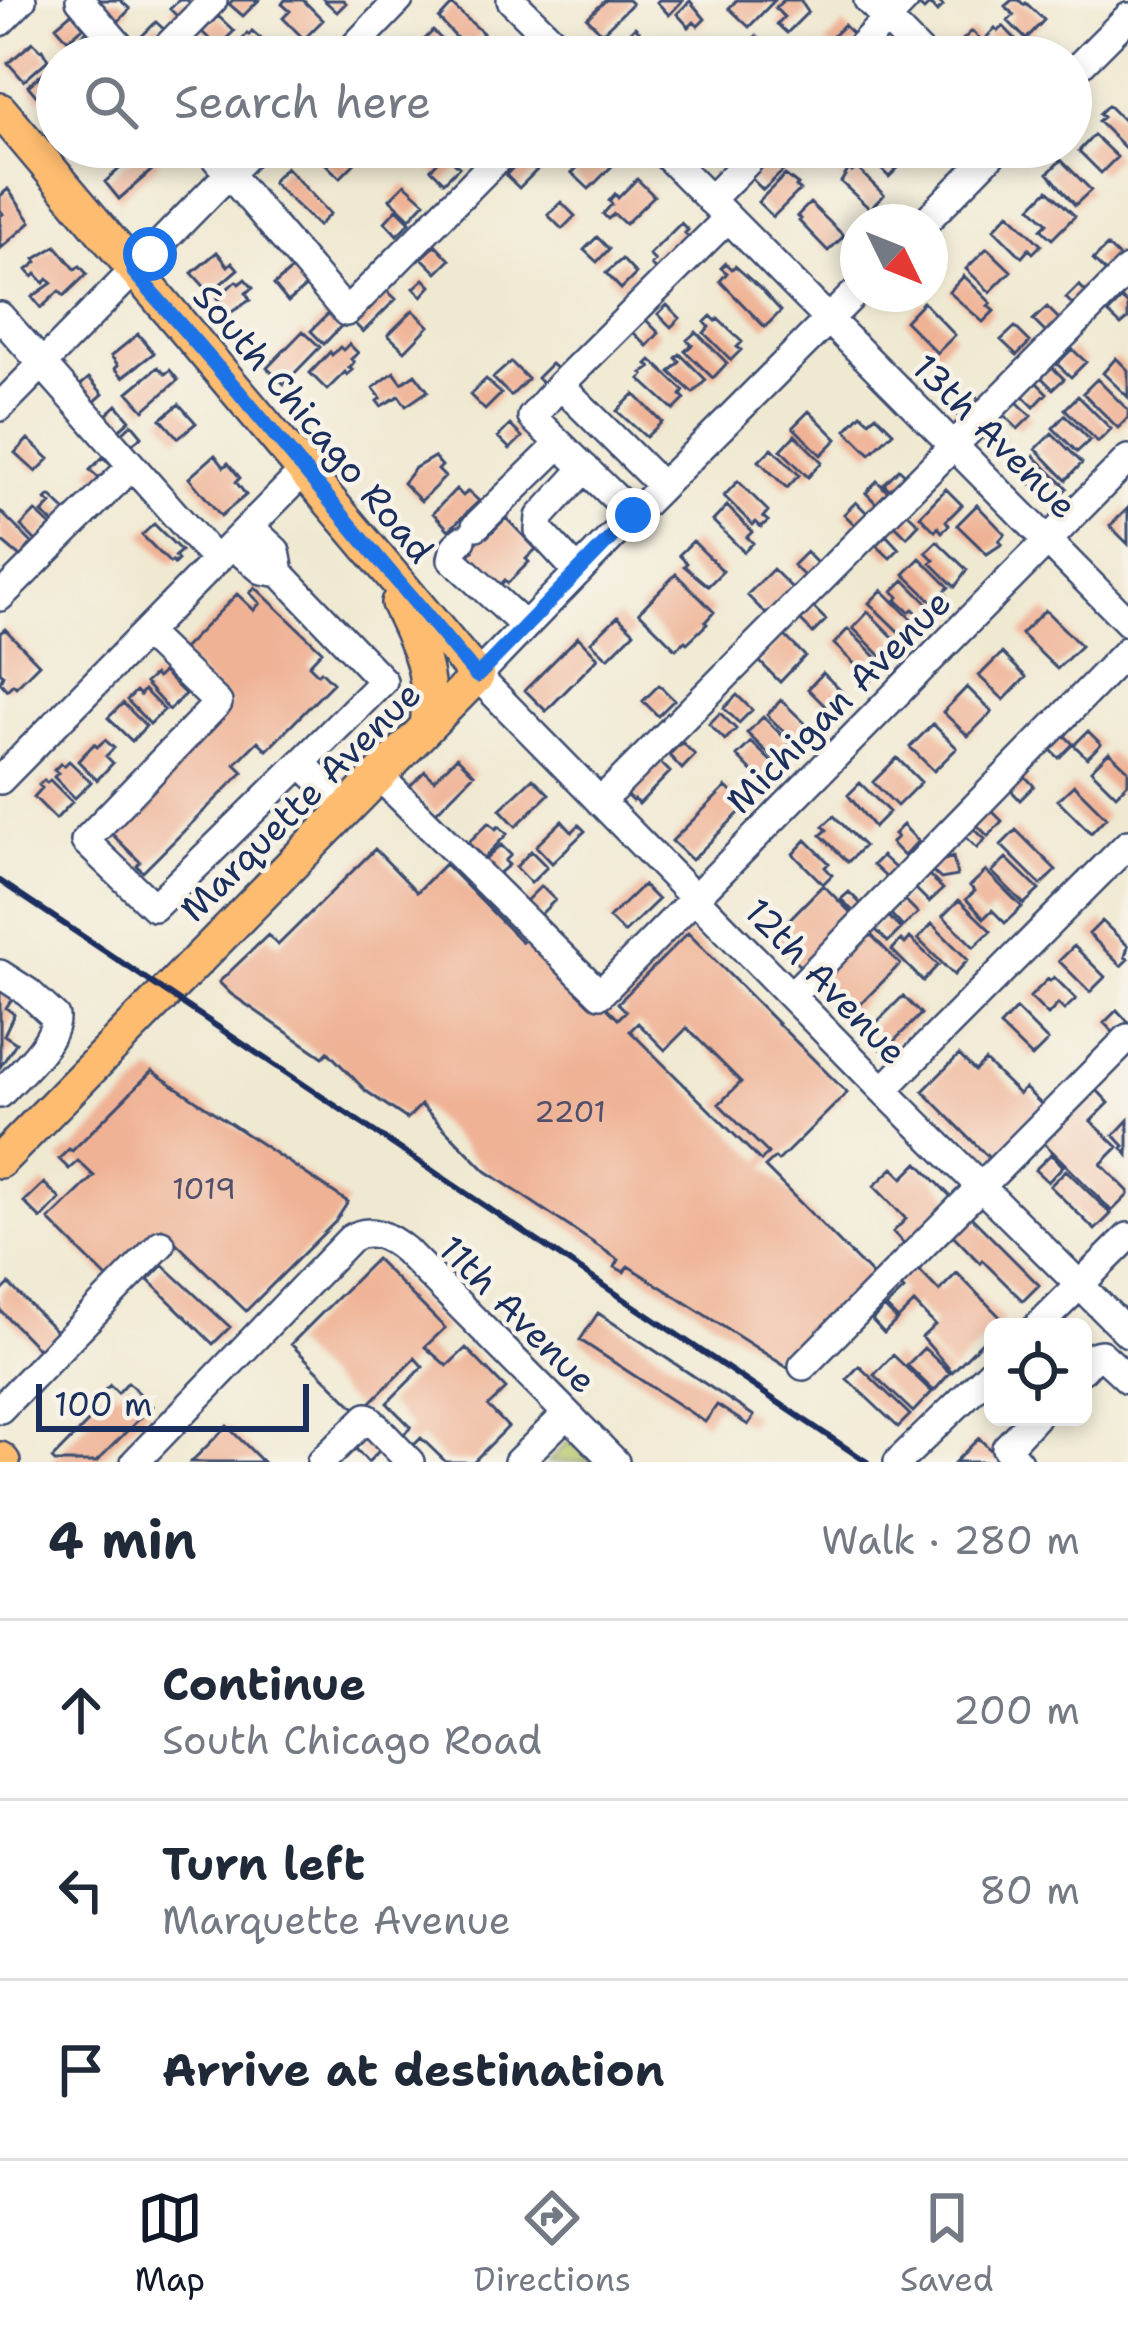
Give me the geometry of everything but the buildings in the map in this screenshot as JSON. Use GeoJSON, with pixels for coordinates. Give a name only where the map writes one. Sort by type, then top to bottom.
{"type":"FeatureCollection","features":[{"type":"Feature","properties":{"kind":"main road","name":"South Chicago Road"},"geometry":{"type":"LineString","coordinates":[[0,110],[36,154]]}},
{"type":"Feature","properties":{"kind":"main road","name":"South Chicago Road"},"geometry":{"type":"LineString","coordinates":[[48,168],[477,676]]}},
{"type":"Feature","properties":{"kind":"main road"},"geometry":{"type":"LineString","coordinates":[[377,558],[422,651],[429,684],[427,728]]}},
{"type":"Feature","properties":{"kind":"main road","name":"Marquette Avenue"},"geometry":{"type":"LineString","coordinates":[[4,1150],[477,676]]}},
{"type":"Feature","properties":{"kind":"street"},"geometry":{"type":"LineString","coordinates":[[0,22],[22,0]]}},
{"type":"Feature","properties":{"kind":"street"},"geometry":{"type":"LineString","coordinates":[[80,0],[111,36]]}},
{"type":"Feature","properties":{"kind":"street"},"geometry":{"type":"LineString","coordinates":[[178,36],[213,0]]}},
{"type":"Feature","properties":{"kind":"street"},"geometry":{"type":"LineString","coordinates":[[365,36],[400,0]]}},
{"type":"Feature","properties":{"kind":"street"},"geometry":{"type":"LineString","coordinates":[[511,0],[548,36]]}},
{"type":"Feature","properties":{"kind":"street"},"geometry":{"type":"LineString","coordinates":[[865,36],[886,6],[908,36]]}},
{"type":"Feature","properties":{"kind":"street"},"geometry":{"type":"LineString","coordinates":[[1092,53],[1128,17]]}},
{"type":"Feature","properties":{"kind":"street"},"geometry":{"type":"LineString","coordinates":[[224,168],[346,312],[488,168]]}},
{"type":"Feature","properties":{"kind":"street"},"geometry":{"type":"LineString","coordinates":[[0,406],[235,168]]}},
{"type":"Feature","properties":{"kind":"street","name":"13th Avenue"},"geometry":{"type":"LineString","coordinates":[[679,168],[1128,622]]}},
{"type":"Feature","properties":{"kind":"street"},"geometry":{"type":"LineString","coordinates":[[633,515],[532,417],[719,209],[747,168]]}},
{"type":"Feature","properties":{"kind":"street"},"geometry":{"type":"LineString","coordinates":[[943,204],[978,168]]}},
{"type":"Feature","properties":{"kind":"street"},"geometry":{"type":"LineString","coordinates":[[600,802],[1128,270]]}},
{"type":"Feature","properties":{"kind":"street","name":"Marquette Avenue"},"geometry":{"type":"LineString","coordinates":[[477,676],[840,309]]}},
{"type":"Feature","properties":{"kind":"street"},"geometry":{"type":"LineString","coordinates":[[0,316],[132,466],[262,570],[280,573],[382,681],[154,907],[85,841],[218,703],[145,633]]}},
{"type":"Feature","properties":{"kind":"street"},"geometry":{"type":"LineString","coordinates":[[560,385],[662,486]]}},
{"type":"Feature","properties":{"kind":"street"},"geometry":{"type":"LineString","coordinates":[[525,626],[452,559],[469,533],[560,444]]}},
{"type":"Feature","properties":{"kind":"street","name":"Michigan Avenue"},"geometry":{"type":"LineString","coordinates":[[379,776],[600,994],[1128,460]]}},
{"type":"Feature","properties":{"kind":"street"},"geometry":{"type":"LineString","coordinates":[[0,597],[132,466]]}},
{"type":"Feature","properties":{"kind":"street"},"geometry":{"type":"LineString","coordinates":[[578,572],[539,530],[540,517],[585,469]]}},
{"type":"Feature","properties":{"kind":"street"},"geometry":{"type":"LineString","coordinates":[[0,780],[304,471]]}},
{"type":"Feature","properties":{"kind":"street"},"geometry":{"type":"LineString","coordinates":[[792,995],[1128,650]]}},
{"type":"Feature","properties":{"kind":"street","name":"12th Avenue"},"geometry":{"type":"LineString","coordinates":[[477,676],[1128,1334]]}},
{"type":"Feature","properties":{"kind":"street"},"geometry":{"type":"LineString","coordinates":[[301,763],[348,808]]}},
{"type":"Feature","properties":{"kind":"street"},"geometry":{"type":"LineString","coordinates":[[883,1090],[1128,844]]}},
{"type":"Feature","properties":{"kind":"street"},"geometry":{"type":"LineString","coordinates":[[0,974],[55,1017],[56,1028],[0,1094]]}},
{"type":"Feature","properties":{"kind":"street"},"geometry":{"type":"LineString","coordinates":[[803,1366],[1128,1038]]}},
{"type":"Feature","properties":{"kind":"street","name":"11th Avenue"},"geometry":{"type":"LineString","coordinates":[[135,1462],[350,1239],[362,1232],[374,1232],[399,1245],[615,1462]]}},
{"type":"Feature","properties":{"kind":"street"},"geometry":{"type":"LineString","coordinates":[[1045,1318],[1128,1237]]}},
{"type":"Feature","properties":{"kind":"street"},"geometry":{"type":"LineString","coordinates":[[0,1409],[161,1244]]}},
{"type":"Feature","properties":{"kind":"street"},"geometry":{"type":"LineString","coordinates":[[1092,1359],[1101,1354],[1128,1379]]}},
{"type":"Feature","properties":{"kind":"street"},"geometry":{"type":"LineString","coordinates":[[898,1462],[984,1379]]}},
{"type":"Feature","properties":{"kind":"street"},"geometry":{"type":"LineString","coordinates":[[518,1462],[567,1414]]}},
{"type":"Feature","properties":{"kind":"street"},"geometry":{"type":"LineString","coordinates":[[321,1462],[367,1417],[410,1462]]}},
{"type":"Feature","properties":{"kind":"street"},"geometry":{"type":"LineString","coordinates":[[1018,1462],[1006,1448],[1027,1426]]}},
{"type":"Feature","properties":{"kind":"green space"},"geometry":{"type":"Polygon","coordinates":[[[566,1443],[576,1444],[595,1462],[548,1462],[566,1443]]]}},
{"type":"Feature","properties":{"kind":"railway"},"geometry":{"type":"LineString","coordinates":[[0,881],[867,1462]]}},
{"type":"Feature","properties":{"kind":"route"},"geometry":{"type":"LineString","coordinates":[[150,254],[134,272],[477,676],[633,515]]}}]}
